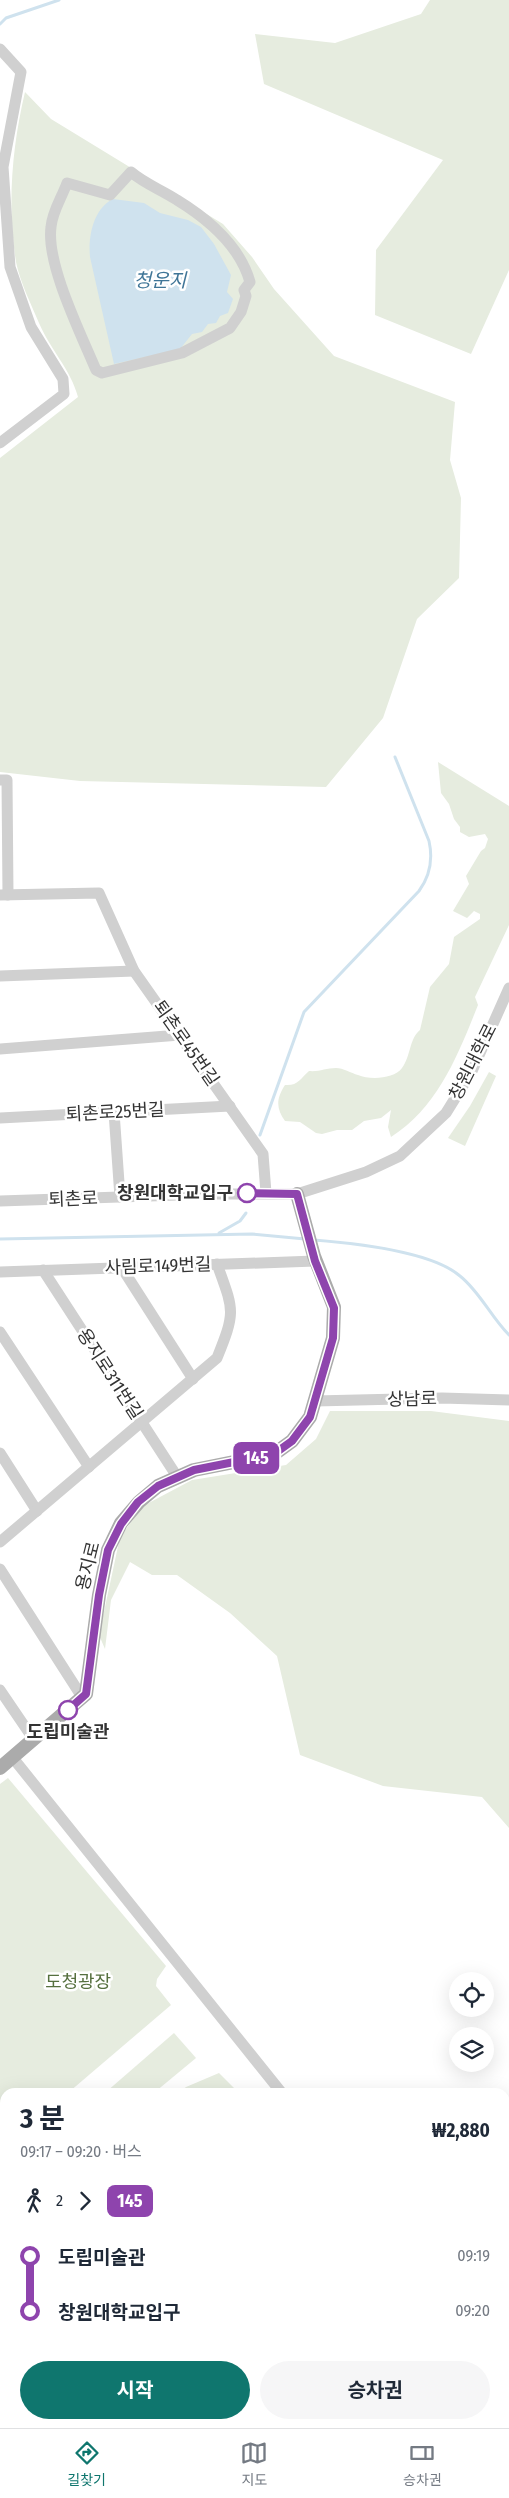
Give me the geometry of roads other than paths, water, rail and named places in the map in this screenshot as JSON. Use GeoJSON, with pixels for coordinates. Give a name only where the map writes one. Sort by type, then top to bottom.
{"type":"FeatureCollection","features":[{"type":"Feature","properties":{"kind":"main road","name":"용지로"},"geometry":{"type":"LineString","coordinates":[[82,1698],[86,1694],[99,1595],[108,1550],[121,1524],[138,1502],[158,1486],[194,1470],[274,1454],[292,1441],[310,1417],[333,1338],[334,1308],[314,1258],[297,1194]]}},
{"type":"Feature","properties":{"kind":"main road"},"geometry":{"type":"LineString","coordinates":[[0,1768],[82,1698]]}},
{"type":"Feature","properties":{"kind":"street"},"geometry":{"type":"LineString","coordinates":[[0,49],[20,72],[3,167],[5,265],[30,327],[63,379],[64,394],[0,443]]}},
{"type":"Feature","properties":{"kind":"street"},"geometry":{"type":"LineString","coordinates":[[131,172],[143,182],[177,199],[215,228],[237,252],[247,269],[250,282],[244,290],[246,296],[241,312],[230,328],[182,353],[102,373],[96,370],[56,270],[51,244],[51,226],[67,183],[110,195],[131,172]]}},
{"type":"Feature","properties":{"kind":"street"},"geometry":{"type":"LineString","coordinates":[[4,780],[4,895]]}},
{"type":"Feature","properties":{"kind":"street","name":"퇴촌로45번길"},"geometry":{"type":"LineString","coordinates":[[4,895],[99,893],[134,970],[263,1154],[266,1193]]}},
{"type":"Feature","properties":{"kind":"street"},"geometry":{"type":"LineString","coordinates":[[0,976],[134,970]]}},
{"type":"Feature","properties":{"kind":"street","name":"창원대학로"},"geometry":{"type":"LineString","coordinates":[[266,1193],[297,1194],[366,1172],[400,1156],[446,1113],[472,1071],[509,988]]}},
{"type":"Feature","properties":{"kind":"street"},"geometry":{"type":"LineString","coordinates":[[0,1050],[180,1035]]}},
{"type":"Feature","properties":{"kind":"street","name":"퇴촌로25번길"},"geometry":{"type":"LineString","coordinates":[[0,1118],[230,1106]]}},
{"type":"Feature","properties":{"kind":"street"},"geometry":{"type":"LineString","coordinates":[[114,1112],[120,1197]]}},
{"type":"Feature","properties":{"kind":"street","name":"퇴촌로"},"geometry":{"type":"LineString","coordinates":[[0,1201],[266,1193]]}},
{"type":"Feature","properties":{"kind":"street","name":"사림로149번길"},"geometry":{"type":"LineString","coordinates":[[0,1272],[217,1264],[314,1258]]}},
{"type":"Feature","properties":{"kind":"street"},"geometry":{"type":"LineString","coordinates":[[0,1542],[218,1358],[231,1323],[231,1304],[217,1264]]}},
{"type":"Feature","properties":{"kind":"street"},"geometry":{"type":"LineString","coordinates":[[122,1268],[192,1379]]}},
{"type":"Feature","properties":{"kind":"street","name":"용지로311번길"},"geometry":{"type":"LineString","coordinates":[[43,1270],[178,1478]]}},
{"type":"Feature","properties":{"kind":"street"},"geometry":{"type":"LineString","coordinates":[[0,1332],[88,1467]]}},
{"type":"Feature","properties":{"kind":"street","name":"상남로"},"geometry":{"type":"LineString","coordinates":[[315,1401],[442,1398],[509,1400]]}},
{"type":"Feature","properties":{"kind":"street"},"geometry":{"type":"LineString","coordinates":[[0,1453],[37,1511]]}},
{"type":"Feature","properties":{"kind":"street"},"geometry":{"type":"LineString","coordinates":[[0,1568],[82,1698]]}},
{"type":"Feature","properties":{"kind":"street"},"geometry":{"type":"LineString","coordinates":[[0,1690],[34,1740]]}},
{"type":"Feature","properties":{"kind":"street"},"geometry":{"type":"LineString","coordinates":[[13,1758],[278,2088]]}},
{"type":"Feature","properties":{"kind":"water","name":"청운지"},"geometry":{"type":"Polygon","coordinates":[[[113,199],[144,203],[160,213],[188,220],[201,227],[214,244],[231,275],[227,292],[233,299],[228,313],[220,316],[216,323],[208,324],[202,332],[192,334],[180,349],[114,364],[90,257],[91,232],[96,216],[113,199]]]}},
{"type":"Feature","properties":{"kind":"waterway"},"geometry":{"type":"LineString","coordinates":[[0,24],[6,18],[59,0]]}},
{"type":"Feature","properties":{"kind":"waterway"},"geometry":{"type":"LineString","coordinates":[[260,1135],[304,1012],[419,891],[428,873],[431,854],[429,841],[395,757]]}},
{"type":"Feature","properties":{"kind":"waterway"},"geometry":{"type":"LineString","coordinates":[[219,1233],[240,1221],[246,1213]]}},
{"type":"Feature","properties":{"kind":"waterway"},"geometry":{"type":"LineString","coordinates":[[0,1239],[252,1234],[305,1239]]}},
{"type":"Feature","properties":{"kind":"waterway"},"geometry":{"type":"LineString","coordinates":[[314,1240],[349,1243],[411,1254],[447,1267],[474,1289],[509,1335]]}},
{"type":"Feature","properties":{"kind":"place","name":"창원대학교입구"},"geometry":{"type":"Point","coordinates":[247,1193]}},
{"type":"Feature","properties":{"kind":"place","name":"도립미술관"},"geometry":{"type":"Point","coordinates":[68,1710]}},
{"type":"Feature","properties":{"kind":"park label","name":"도청광장"},"geometry":{"type":"Point","coordinates":[78,1982]}}]}
